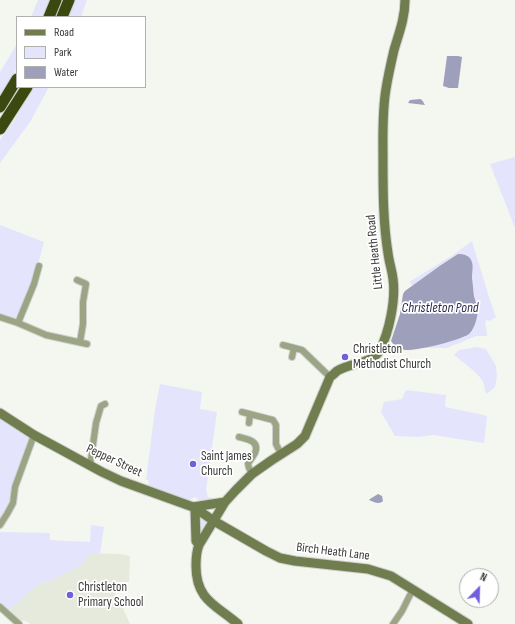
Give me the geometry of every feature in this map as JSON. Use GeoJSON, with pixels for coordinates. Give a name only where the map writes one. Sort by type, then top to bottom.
{"type":"FeatureCollection","features":[{"type":"Feature","properties":{"kind":"highway"},"geometry":{"type":"LineString","coordinates":[[49,16],[56,0]]}},
{"type":"Feature","properties":{"kind":"highway"},"geometry":{"type":"LineString","coordinates":[[62,16],[69,0]]}},
{"type":"Feature","properties":{"kind":"highway"},"geometry":{"type":"LineString","coordinates":[[0,107],[16,81]]}},
{"type":"Feature","properties":{"kind":"highway"},"geometry":{"type":"LineString","coordinates":[[0,129],[26,88]]}},
{"type":"Feature","properties":{"kind":"street","name":"Little Heath Road"},"geometry":{"type":"LineString","coordinates":[[330,377],[338,370],[362,362],[376,355],[379,352],[389,327],[393,306],[394,281],[388,252],[383,202],[384,105],[394,51],[402,26],[405,11],[405,0]]}},
{"type":"Feature","properties":{"kind":"street"},"geometry":{"type":"LineString","coordinates":[[18,323],[34,284],[39,266]]}},
{"type":"Feature","properties":{"kind":"street"},"geometry":{"type":"LineString","coordinates":[[76,280],[86,284],[80,342]]}},
{"type":"Feature","properties":{"kind":"street"},"geometry":{"type":"LineString","coordinates":[[0,317],[46,335],[87,344]]}},
{"type":"Feature","properties":{"kind":"street"},"geometry":{"type":"LineString","coordinates":[[238,624],[209,603],[201,591],[198,584],[196,570],[196,552],[225,502],[252,474],[297,444],[305,436],[330,377],[302,350],[283,346]]}},
{"type":"Feature","properties":{"kind":"street"},"geometry":{"type":"LineString","coordinates":[[292,357],[294,348]]}},
{"type":"Feature","properties":{"kind":"street"},"geometry":{"type":"LineString","coordinates":[[90,466],[96,423],[101,406],[105,404]]}},
{"type":"Feature","properties":{"kind":"street"},"geometry":{"type":"LineString","coordinates":[[242,412],[273,420],[276,426],[276,444],[281,454]]}},
{"type":"Feature","properties":{"kind":"street","name":"Pepper Street"},"geometry":{"type":"LineString","coordinates":[[0,413],[34,435],[90,466],[121,481],[194,508],[214,521]]}},
{"type":"Feature","properties":{"kind":"street"},"geometry":{"type":"LineString","coordinates":[[249,423],[250,414]]}},
{"type":"Feature","properties":{"kind":"street"},"geometry":{"type":"LineString","coordinates":[[0,525],[13,503],[15,488],[34,435]]}},
{"type":"Feature","properties":{"kind":"street"},"geometry":{"type":"LineString","coordinates":[[239,437],[253,441],[255,445],[255,452],[248,464],[252,474]]}},
{"type":"Feature","properties":{"kind":"street","name":"Pepper Street"},"geometry":{"type":"LineString","coordinates":[[194,508],[225,502]]}},
{"type":"Feature","properties":{"kind":"street"},"geometry":{"type":"LineString","coordinates":[[194,508],[196,541],[199,545]]}},
{"type":"Feature","properties":{"kind":"street","name":"Birch Heath Lane"},"geometry":{"type":"LineString","coordinates":[[214,521],[280,558],[368,569],[391,576],[468,624]]}},
{"type":"Feature","properties":{"kind":"street"},"geometry":{"type":"LineString","coordinates":[[393,624],[402,611],[413,589]]}},
{"type":"Feature","properties":{"kind":"street"},"geometry":{"type":"LineString","coordinates":[[0,606],[19,624]]}},
{"type":"Feature","properties":{"kind":"shaded area","name":"Christleton Primary School"},"geometry":{"type":"Polygon","coordinates":[[[90,553],[120,554],[130,556],[129,582],[117,582],[113,607],[122,606],[130,624],[30,624],[18,619],[9,611],[38,584],[51,581],[81,565],[90,553]]]}},
{"type":"Feature","properties":{"kind":"green space"},"geometry":{"type":"Polygon","coordinates":[[[38,0],[50,0],[43,16],[31,16],[38,0]]]}},
{"type":"Feature","properties":{"kind":"green space"},"geometry":{"type":"Polygon","coordinates":[[[73,0],[87,0],[81,16],[66,16],[73,0]]]}},
{"type":"Feature","properties":{"kind":"green space"},"geometry":{"type":"Polygon","coordinates":[[[16,46],[16,70],[5,92],[0,98],[0,72],[16,46]]]}},
{"type":"Feature","properties":{"kind":"green space"},"geometry":{"type":"Polygon","coordinates":[[[31,88],[48,88],[30,122],[0,163],[0,140],[15,119],[31,88]]]}},
{"type":"Feature","properties":{"kind":"green space"},"geometry":{"type":"Polygon","coordinates":[[[515,157],[515,228],[490,164],[515,157]]]}},
{"type":"Feature","properties":{"kind":"green space"},"geometry":{"type":"Polygon","coordinates":[[[0,225],[44,242],[33,283],[20,313],[14,318],[0,313],[0,225]]]}},
{"type":"Feature","properties":{"kind":"green space"},"geometry":{"type":"Polygon","coordinates":[[[472,241],[496,317],[490,321],[486,320],[485,325],[487,336],[476,336],[447,348],[423,348],[469,334],[474,326],[478,312],[473,289],[473,268],[448,260],[413,286],[409,282],[453,255],[472,241]]]}},
{"type":"Feature","properties":{"kind":"green space"},"geometry":{"type":"Polygon","coordinates":[[[477,347],[486,349],[496,366],[497,376],[495,387],[487,394],[483,382],[478,375],[454,355],[459,350],[477,347]]]}},
{"type":"Feature","properties":{"kind":"green space"},"geometry":{"type":"Polygon","coordinates":[[[160,384],[202,392],[200,409],[217,412],[206,490],[208,497],[216,499],[200,501],[195,497],[188,501],[149,487],[148,480],[146,480],[155,409],[160,384]]]}},
{"type":"Feature","properties":{"kind":"green space"},"geometry":{"type":"Polygon","coordinates":[[[406,390],[446,395],[445,407],[487,416],[484,443],[433,435],[419,437],[395,436],[381,412],[384,402],[402,399],[406,390]]]}},
{"type":"Feature","properties":{"kind":"green space"},"geometry":{"type":"Polygon","coordinates":[[[0,417],[29,435],[29,438],[11,488],[11,500],[0,521],[0,417]]]}},
{"type":"Feature","properties":{"kind":"green space"},"geometry":{"type":"Polygon","coordinates":[[[199,515],[208,522],[199,536],[199,515]]]}},
{"type":"Feature","properties":{"kind":"green space"},"geometry":{"type":"Polygon","coordinates":[[[91,525],[104,527],[100,554],[90,553],[81,565],[51,581],[38,584],[9,611],[0,604],[0,532],[50,533],[50,540],[90,542],[91,525]]]}},
{"type":"Feature","properties":{"kind":"water"},"geometry":{"type":"Polygon","coordinates":[[[447,56],[462,57],[458,88],[443,86],[447,56]]]}},
{"type":"Feature","properties":{"kind":"water"},"geometry":{"type":"Polygon","coordinates":[[[420,99],[425,105],[408,103],[410,100],[420,99]]]}},
{"type":"Feature","properties":{"kind":"water","name":"Christleton Pond"},"geometry":{"type":"Polygon","coordinates":[[[458,254],[469,257],[473,269],[473,292],[478,314],[472,331],[469,334],[457,339],[429,347],[412,350],[397,348],[391,341],[400,314],[403,294],[405,291],[458,254]]]}},
{"type":"Feature","properties":{"kind":"water"},"geometry":{"type":"Polygon","coordinates":[[[378,494],[382,496],[383,501],[376,503],[369,500],[370,499],[378,494]]]}},
{"type":"Feature","properties":{"kind":"place","name":"Christleton Methodist Church"},"geometry":{"type":"Point","coordinates":[345,357]}},
{"type":"Feature","properties":{"kind":"place","name":"Saint James Church"},"geometry":{"type":"Point","coordinates":[193,464]}},
{"type":"Feature","properties":{"kind":"place","name":"Christleton Primary School"},"geometry":{"type":"Point","coordinates":[70,595]}}]}
